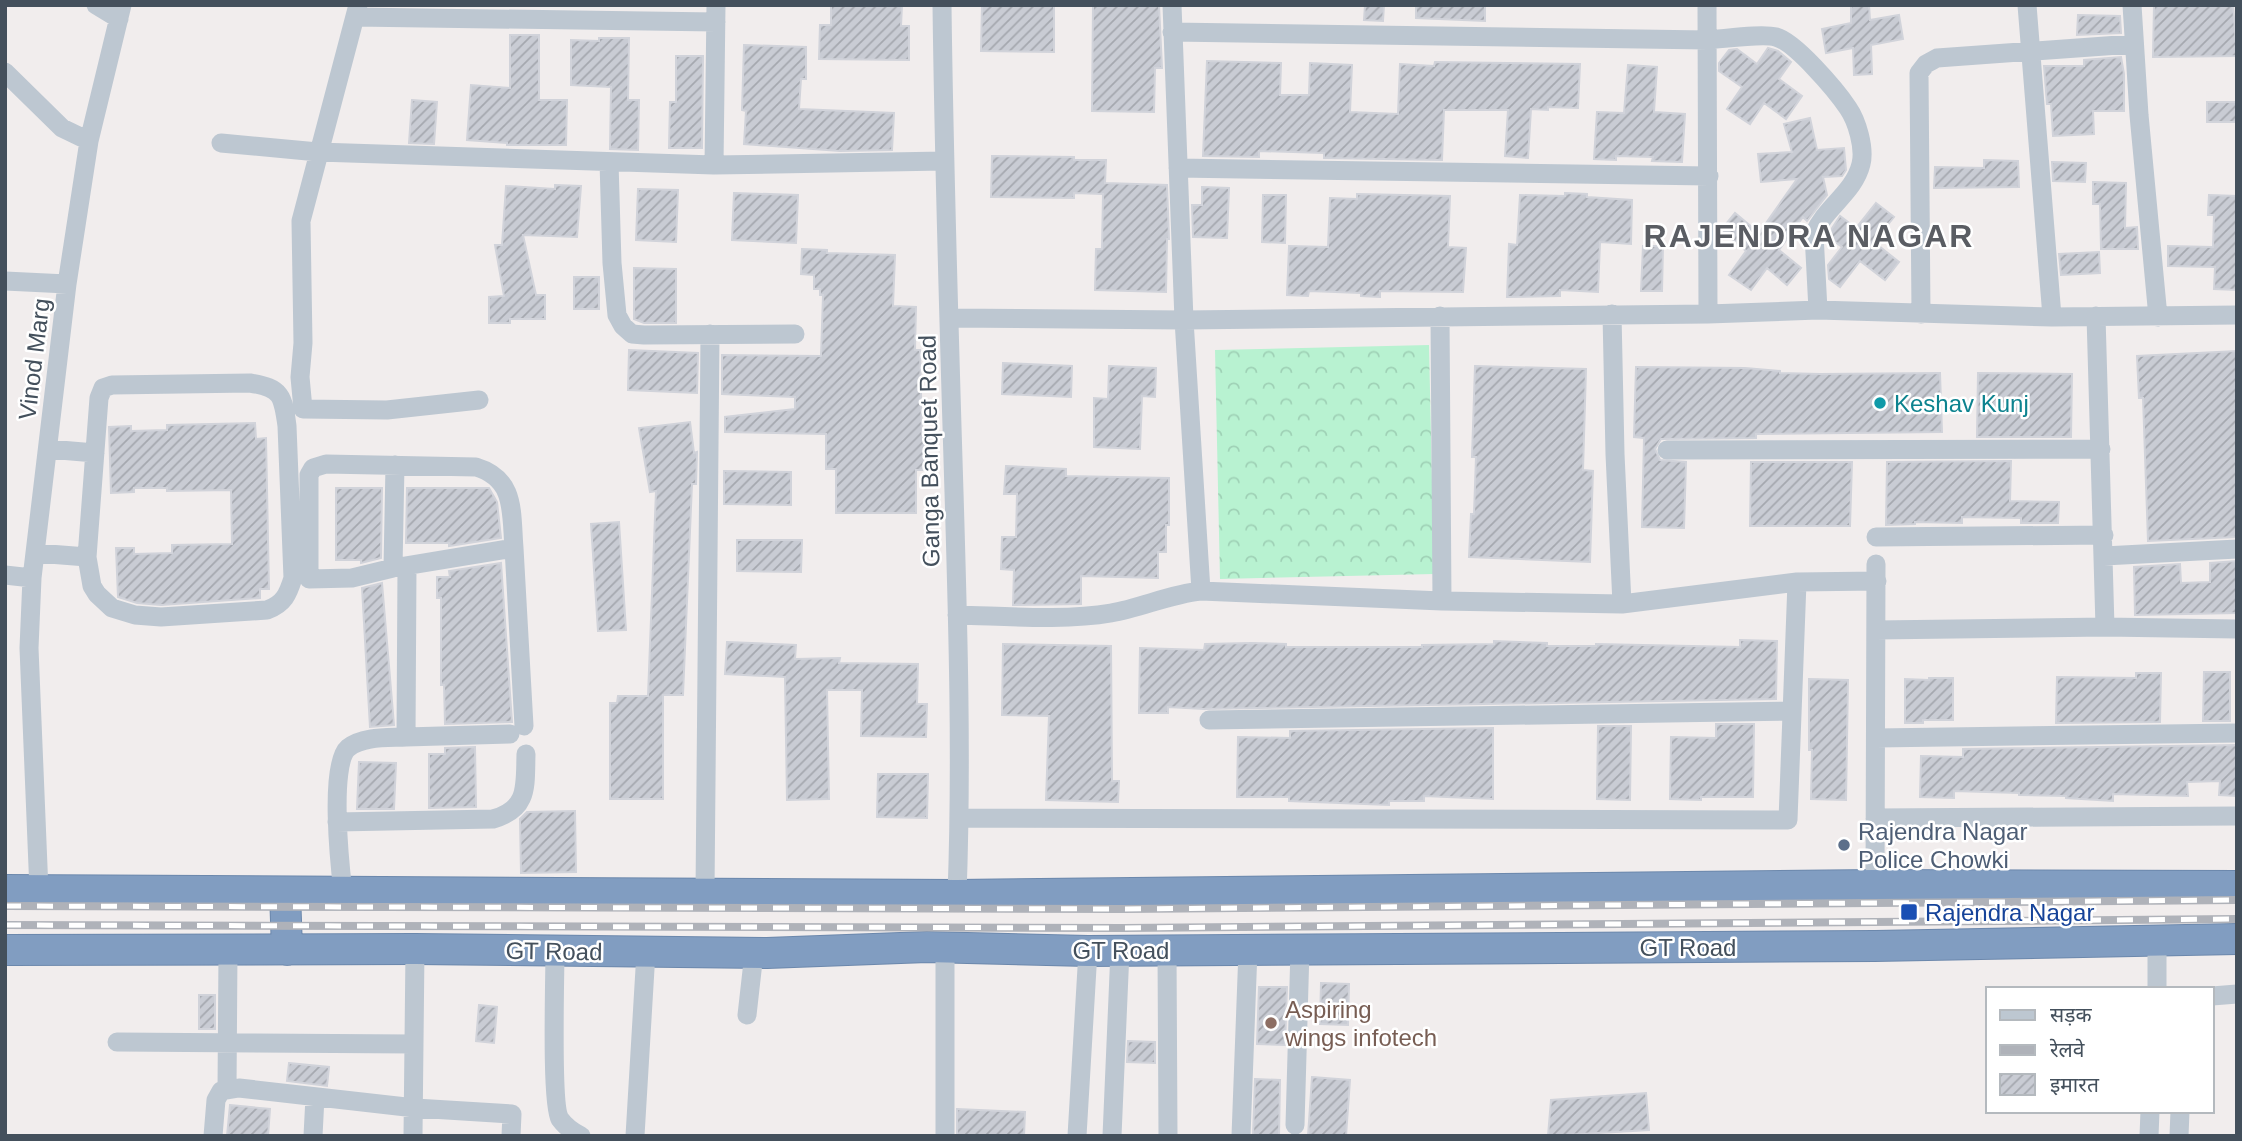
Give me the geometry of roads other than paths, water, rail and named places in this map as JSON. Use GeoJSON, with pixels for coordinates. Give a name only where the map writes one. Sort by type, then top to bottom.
{"type":"FeatureCollection","features":[{"type":"Feature","properties":{"kind":"highway"},"geometry":{"type":"LineString","coordinates":[[5,890],[957,895],[1875,885],[2237,886]]}},
{"type":"Feature","properties":{"kind":"highway"},"geometry":{"type":"LineString","coordinates":[[285,892],[287,950]]}},
{"type":"Feature","properties":{"kind":"highway","name":"GT Road"},"geometry":{"type":"LineString","coordinates":[[5,950],[415,949],[754,953],[946,947],[1120,951],[1862,946],[2237,939]]}},
{"type":"Feature","properties":{"kind":"street"},"geometry":{"type":"LineString","coordinates":[[96,5],[120,12]]}},
{"type":"Feature","properties":{"kind":"street","name":"Ganga Banquet Road"},"geometry":{"type":"LineString","coordinates":[[942,5],[957,615],[960,818],[957,895]]}},
{"type":"Feature","properties":{"kind":"street"},"geometry":{"type":"LineString","coordinates":[[1172,5],[1184,320],[1201,590]]}},
{"type":"Feature","properties":{"kind":"street"},"geometry":{"type":"LineString","coordinates":[[1707,5],[1708,314]]}},
{"type":"Feature","properties":{"kind":"street"},"geometry":{"type":"LineString","coordinates":[[2027,5],[2052,317]]}},
{"type":"Feature","properties":{"kind":"street"},"geometry":{"type":"LineString","coordinates":[[2132,5],[2133,44],[2158,317]]}},
{"type":"Feature","properties":{"kind":"street"},"geometry":{"type":"LineString","coordinates":[[479,400],[387,410],[303,409],[300,377],[303,343],[302,221],[357,11],[716,14],[713,165]]}},
{"type":"Feature","properties":{"kind":"street","name":"Vinod Marg"},"geometry":{"type":"LineString","coordinates":[[39,891],[29,649],[32,578],[68,284],[89,141],[120,12]]}},
{"type":"Feature","properties":{"kind":"street"},"geometry":{"type":"LineString","coordinates":[[1171,32],[1707,40],[1773,36],[1790,42],[1849,109],[1859,136],[1863,160],[1849,190],[1819,222],[1814,234],[1818,310]]}},
{"type":"Feature","properties":{"kind":"street"},"geometry":{"type":"LineString","coordinates":[[1921,314],[1919,72],[1937,58],[2133,44]]}},
{"type":"Feature","properties":{"kind":"street"},"geometry":{"type":"LineString","coordinates":[[5,72],[62,128],[89,141]]}},
{"type":"Feature","properties":{"kind":"street"},"geometry":{"type":"LineString","coordinates":[[221,143],[318,152],[713,165],[944,161]]}},
{"type":"Feature","properties":{"kind":"street"},"geometry":{"type":"LineString","coordinates":[[609,162],[612,263],[617,315],[623,326],[632,334],[644,335],[795,334]]}},
{"type":"Feature","properties":{"kind":"street"},"geometry":{"type":"LineString","coordinates":[[1178,168],[1709,176]]}},
{"type":"Feature","properties":{"kind":"street"},"geometry":{"type":"LineString","coordinates":[[5,281],[68,284]]}},
{"type":"Feature","properties":{"kind":"street"},"geometry":{"type":"LineString","coordinates":[[950,318],[1184,320],[1708,314],[1818,310],[2052,317],[2237,315]]}},
{"type":"Feature","properties":{"kind":"street"},"geometry":{"type":"LineString","coordinates":[[1612,314],[1622,604]]}},
{"type":"Feature","properties":{"kind":"street"},"geometry":{"type":"LineString","coordinates":[[1440,316],[1442,601]]}},
{"type":"Feature","properties":{"kind":"street"},"geometry":{"type":"LineString","coordinates":[[2096,316],[2105,627]]}},
{"type":"Feature","properties":{"kind":"street"},"geometry":{"type":"LineString","coordinates":[[705,893],[710,334]]}},
{"type":"Feature","properties":{"kind":"street"},"geometry":{"type":"LineString","coordinates":[[250,383],[266,386],[279,393],[284,403],[287,426],[293,578],[285,599],[278,606],[267,610],[161,617],[135,615],[112,608],[97,594],[92,586],[87,557],[99,398],[103,388],[112,385],[250,383]]}},
{"type":"Feature","properties":{"kind":"street"},"geometry":{"type":"LineString","coordinates":[[48,449],[95,453]]}},
{"type":"Feature","properties":{"kind":"street"},"geometry":{"type":"LineString","coordinates":[[1667,450],[2101,449]]}},
{"type":"Feature","properties":{"kind":"street"},"geometry":{"type":"LineString","coordinates":[[343,892],[337,822],[338,780],[346,750],[358,742],[517,730],[514,548],[505,486],[489,471],[476,467],[326,464],[313,468],[309,475],[309,579],[352,578],[514,548]]}},
{"type":"Feature","properties":{"kind":"street"},"geometry":{"type":"LineString","coordinates":[[395,465],[406,737]]}},
{"type":"Feature","properties":{"kind":"street"},"geometry":{"type":"LineString","coordinates":[[1875,537],[2104,535]]}},
{"type":"Feature","properties":{"kind":"street"},"geometry":{"type":"LineString","coordinates":[[2104,556],[2237,549]]}},
{"type":"Feature","properties":{"kind":"street"},"geometry":{"type":"LineString","coordinates":[[36,553],[87,557]]}},
{"type":"Feature","properties":{"kind":"street"},"geometry":{"type":"LineString","coordinates":[[957,615],[1091,616],[1114,613],[1180,593],[1201,590],[1442,601],[1622,604],[1877,573],[1875,885]]}},
{"type":"Feature","properties":{"kind":"street"},"geometry":{"type":"LineString","coordinates":[[5,575],[32,578]]}},
{"type":"Feature","properties":{"kind":"street"},"geometry":{"type":"LineString","coordinates":[[960,818],[1787,820],[1797,582]]}},
{"type":"Feature","properties":{"kind":"street"},"geometry":{"type":"LineString","coordinates":[[1876,630],[2105,627],[2237,630]]}},
{"type":"Feature","properties":{"kind":"street"},"geometry":{"type":"LineString","coordinates":[[1209,720],[1792,711]]}},
{"type":"Feature","properties":{"kind":"street"},"geometry":{"type":"LineString","coordinates":[[1876,738],[2237,733]]}},
{"type":"Feature","properties":{"kind":"street"},"geometry":{"type":"LineString","coordinates":[[337,822],[494,819],[509,815],[519,806],[525,788],[526,754]]}},
{"type":"Feature","properties":{"kind":"street"},"geometry":{"type":"LineString","coordinates":[[1875,818],[2237,816]]}},
{"type":"Feature","properties":{"kind":"street"},"geometry":{"type":"LineString","coordinates":[[2157,941],[2157,987]]}},
{"type":"Feature","properties":{"kind":"street"},"geometry":{"type":"LineString","coordinates":[[945,1136],[946,947]]}},
{"type":"Feature","properties":{"kind":"street"},"geometry":{"type":"LineString","coordinates":[[413,1136],[415,949]]}},
{"type":"Feature","properties":{"kind":"street"},"geometry":{"type":"LineString","coordinates":[[1295,1125],[1300,949]]}},
{"type":"Feature","properties":{"kind":"street"},"geometry":{"type":"LineString","coordinates":[[1167,950],[1168,1136]]}},
{"type":"Feature","properties":{"kind":"street"},"geometry":{"type":"LineString","coordinates":[[1241,1136],[1248,950]]}},
{"type":"Feature","properties":{"kind":"street"},"geometry":{"type":"LineString","coordinates":[[227,1090],[228,951]]}},
{"type":"Feature","properties":{"kind":"street"},"geometry":{"type":"LineString","coordinates":[[555,951],[555,1094],[559,1118],[581,1136]]}},
{"type":"Feature","properties":{"kind":"street"},"geometry":{"type":"LineString","coordinates":[[1077,1136],[1088,951]]}},
{"type":"Feature","properties":{"kind":"street"},"geometry":{"type":"LineString","coordinates":[[1112,1136],[1120,951]]}},
{"type":"Feature","properties":{"kind":"street"},"geometry":{"type":"LineString","coordinates":[[635,1136],[646,952]]}},
{"type":"Feature","properties":{"kind":"street"},"geometry":{"type":"LineString","coordinates":[[747,1015],[754,953]]}},
{"type":"Feature","properties":{"kind":"street"},"geometry":{"type":"LineString","coordinates":[[2214,996],[2237,994]]}},
{"type":"Feature","properties":{"kind":"street"},"geometry":{"type":"LineString","coordinates":[[117,1042],[414,1044]]}},
{"type":"Feature","properties":{"kind":"street"},"geometry":{"type":"LineString","coordinates":[[212,1136],[216,1100],[221,1091],[239,1088],[415,1108],[512,1114],[511,1136]]}},
{"type":"Feature","properties":{"kind":"street"},"geometry":{"type":"LineString","coordinates":[[313,1136],[316,1097]]}},
{"type":"Feature","properties":{"kind":"street"},"geometry":{"type":"LineString","coordinates":[[2149,1136],[2150,1113]]}},
{"type":"Feature","properties":{"kind":"street"},"geometry":{"type":"LineString","coordinates":[[2179,1136],[2180,1113]]}},
{"type":"Feature","properties":{"kind":"railway"},"geometry":{"type":"LineString","coordinates":[[5,906],[1124,909],[2237,900]]}},
{"type":"Feature","properties":{"kind":"railway"},"geometry":{"type":"LineString","coordinates":[[5,925],[1124,928],[2237,919]]}},
{"type":"Feature","properties":{"kind":"place","name":"Keshav Kunj"},"geometry":{"type":"Point","coordinates":[1880,403]}},
{"type":"Feature","properties":{"kind":"place","name":"Rajendra Nagar Police Chowki"},"geometry":{"type":"Point","coordinates":[1844,845]}},
{"type":"Feature","properties":{"kind":"place","name":"Rajendra Nagar"},"geometry":{"type":"Point","coordinates":[1909,912]}},
{"type":"Feature","properties":{"kind":"place","name":"Aspiring wings infotech"},"geometry":{"type":"Point","coordinates":[1271,1023]}},
{"type":"Feature","properties":{"kind":"district","name":"RAJENDRA NAGAR"},"geometry":{"type":"Point","coordinates":[1809,236]}}]}
